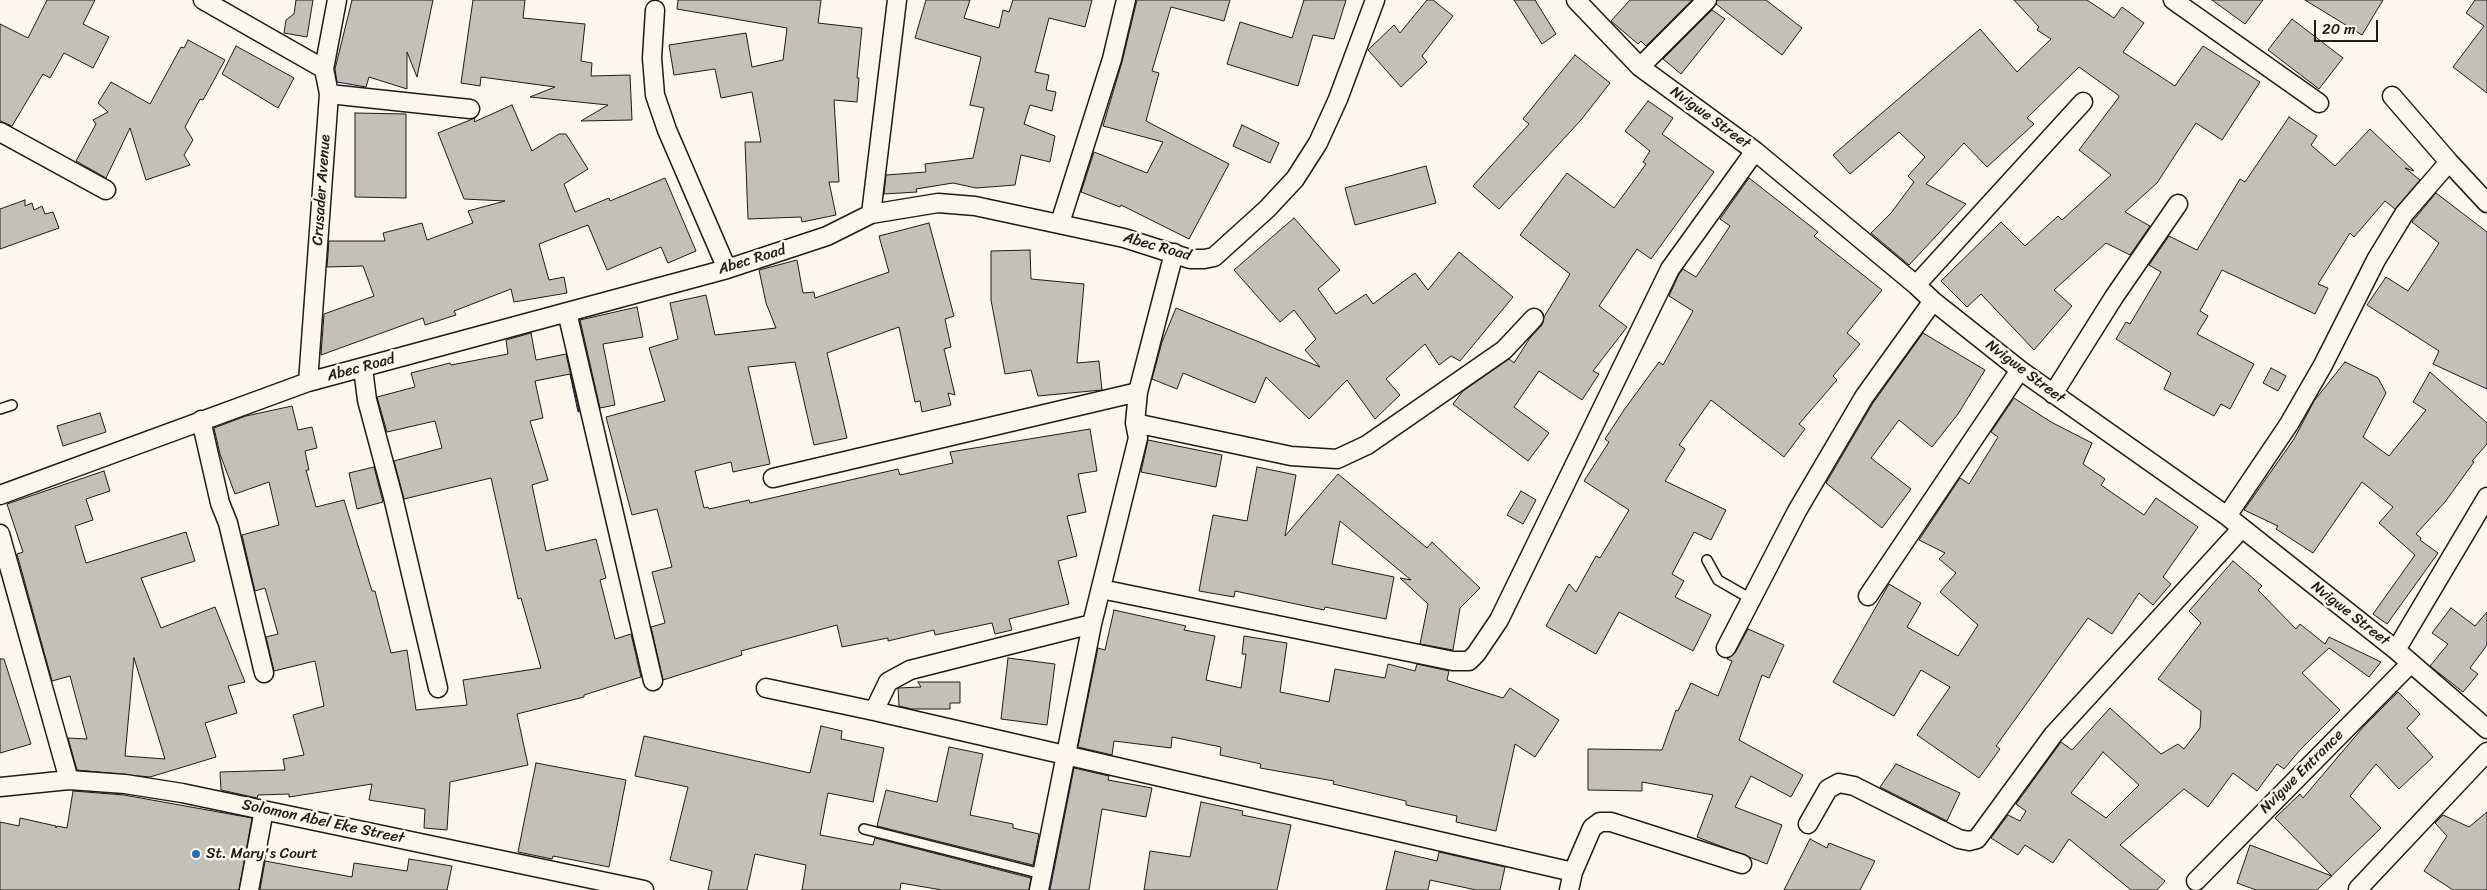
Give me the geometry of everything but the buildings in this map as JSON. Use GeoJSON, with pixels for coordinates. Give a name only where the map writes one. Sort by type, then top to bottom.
{"type":"FeatureCollection","features":[{"type":"Feature","properties":{"kind":"street"},"geometry":{"type":"LineString","coordinates":[[203,0],[324,69]]}},
{"type":"Feature","properties":{"kind":"street","name":"Crusader Avenue"},"geometry":{"type":"LineString","coordinates":[[308,382],[330,94],[324,69],[337,0]]}},
{"type":"Feature","properties":{"kind":"street"},"geometry":{"type":"LineString","coordinates":[[871,214],[897,0]]}},
{"type":"Feature","properties":{"kind":"street"},"geometry":{"type":"LineString","coordinates":[[1060,223],[1112,59],[1126,0]]}},
{"type":"Feature","properties":{"kind":"street","name":"Abec Road"},"geometry":{"type":"LineString","coordinates":[[0,496],[201,420],[308,382],[727,268],[826,236],[871,214],[938,203],[975,206],[1124,238],[1190,259],[1214,257],[1268,209],[1295,179],[1318,143],[1338,99],[1375,0]]}},
{"type":"Feature","properties":{"kind":"street","name":"Nvigwe Street"},"geometry":{"type":"LineString","coordinates":[[1576,0],[1640,67],[1755,151],[1916,284],[1933,301],[2020,370],[2227,516],[2396,650],[2487,729]]}},
{"type":"Feature","properties":{"kind":"street"},"geometry":{"type":"LineString","coordinates":[[1640,67],[1707,0]]}},
{"type":"Feature","properties":{"kind":"street"},"geometry":{"type":"LineString","coordinates":[[2173,0],[2319,103]]}},
{"type":"Feature","properties":{"kind":"street"},"geometry":{"type":"LineString","coordinates":[[655,10],[652,58],[655,95],[666,130],[727,268]]}},
{"type":"Feature","properties":{"kind":"street"},"geometry":{"type":"LineString","coordinates":[[330,94],[470,109]]}},
{"type":"Feature","properties":{"kind":"street"},"geometry":{"type":"LineString","coordinates":[[2392,96],[2487,203]]}},
{"type":"Feature","properties":{"kind":"street"},"geometry":{"type":"LineString","coordinates":[[1916,284],[2084,102]]}},
{"type":"Feature","properties":{"kind":"street"},"geometry":{"type":"LineString","coordinates":[[0,132],[106,190]]}},
{"type":"Feature","properties":{"kind":"street"},"geometry":{"type":"LineString","coordinates":[[1101,590],[1453,661],[1469,661],[1476,654],[1499,620],[1670,269],[1755,151]]}},
{"type":"Feature","properties":{"kind":"street"},"geometry":{"type":"LineString","coordinates":[[2227,516],[2294,416],[2323,365],[2376,260],[2404,214],[2449,162]]}},
{"type":"Feature","properties":{"kind":"street"},"geometry":{"type":"LineString","coordinates":[[2052,394],[2114,297],[2178,204]]}},
{"type":"Feature","properties":{"kind":"street"},"geometry":{"type":"LineString","coordinates":[[1040,882],[1092,624],[1138,438],[1135,423],[1138,392],[1174,253]]}},
{"type":"Feature","properties":{"kind":"street"},"geometry":{"type":"LineString","coordinates":[[1726,648],[1797,511],[1864,397],[1933,301]]}},
{"type":"Feature","properties":{"kind":"street"},"geometry":{"type":"LineString","coordinates":[[567,312],[652,681]]}},
{"type":"Feature","properties":{"kind":"street"},"geometry":{"type":"LineString","coordinates":[[1135,423],[1291,456],[1337,459],[1367,445],[1504,350],[1534,318]]}},
{"type":"Feature","properties":{"kind":"street"},"geometry":{"type":"LineString","coordinates":[[363,368],[367,400],[393,497],[438,688]]}},
{"type":"Feature","properties":{"kind":"street"},"geometry":{"type":"LineString","coordinates":[[1868,596],[2020,370]]}},
{"type":"Feature","properties":{"kind":"street"},"geometry":{"type":"LineString","coordinates":[[773,478],[1138,392]]}},
{"type":"Feature","properties":{"kind":"street"},"geometry":{"type":"LineString","coordinates":[[201,420],[264,673]]}},
{"type":"Feature","properties":{"kind":"street"},"geometry":{"type":"LineString","coordinates":[[2396,650],[2487,497]]}},
{"type":"Feature","properties":{"kind":"street"},"geometry":{"type":"LineString","coordinates":[[1808,824],[1828,789],[1839,783],[1854,786],[1959,839],[1969,841],[1977,839],[2053,735],[2242,528]]}},
{"type":"Feature","properties":{"kind":"street"},"geometry":{"type":"LineString","coordinates":[[0,534],[69,780]]}},
{"type":"Feature","properties":{"kind":"street"},"geometry":{"type":"LineString","coordinates":[[874,711],[888,682],[910,670],[1092,624]]}},
{"type":"Feature","properties":{"kind":"street","name":"Nvigwe Entrance"},"geometry":{"type":"LineString","coordinates":[[2193,885],[2410,664]]}},
{"type":"Feature","properties":{"kind":"street"},"geometry":{"type":"LineString","coordinates":[[766,688],[874,711],[1065,757],[1572,872]]}},
{"type":"Feature","properties":{"kind":"street"},"geometry":{"type":"LineString","coordinates":[[2358,889],[2487,752]]}},
{"type":"Feature","properties":{"kind":"street","name":"Solomon Abel Eke Street"},"geometry":{"type":"LineString","coordinates":[[0,787],[69,780],[125,784],[182,793],[644,890]]}},
{"type":"Feature","properties":{"kind":"street"},"geometry":{"type":"LineString","coordinates":[[249,890],[264,810]]}},
{"type":"Feature","properties":{"kind":"street"},"geometry":{"type":"LineString","coordinates":[[1569,890],[1572,872],[1592,828],[1597,823],[1605,821],[1742,864]]}},
{"type":"Feature","properties":{"kind":"lane"},"geometry":{"type":"LineString","coordinates":[[0,409],[12,405]]}},
{"type":"Feature","properties":{"kind":"lane"},"geometry":{"type":"LineString","coordinates":[[1707,560],[1718,580],[1752,599]]}},
{"type":"Feature","properties":{"kind":"lane"},"geometry":{"type":"LineString","coordinates":[[864,829],[1040,882]]}},
{"type":"Feature","properties":{"kind":"place","name":"St. Mary's Court"},"geometry":{"type":"Point","coordinates":[196,854]}}]}
